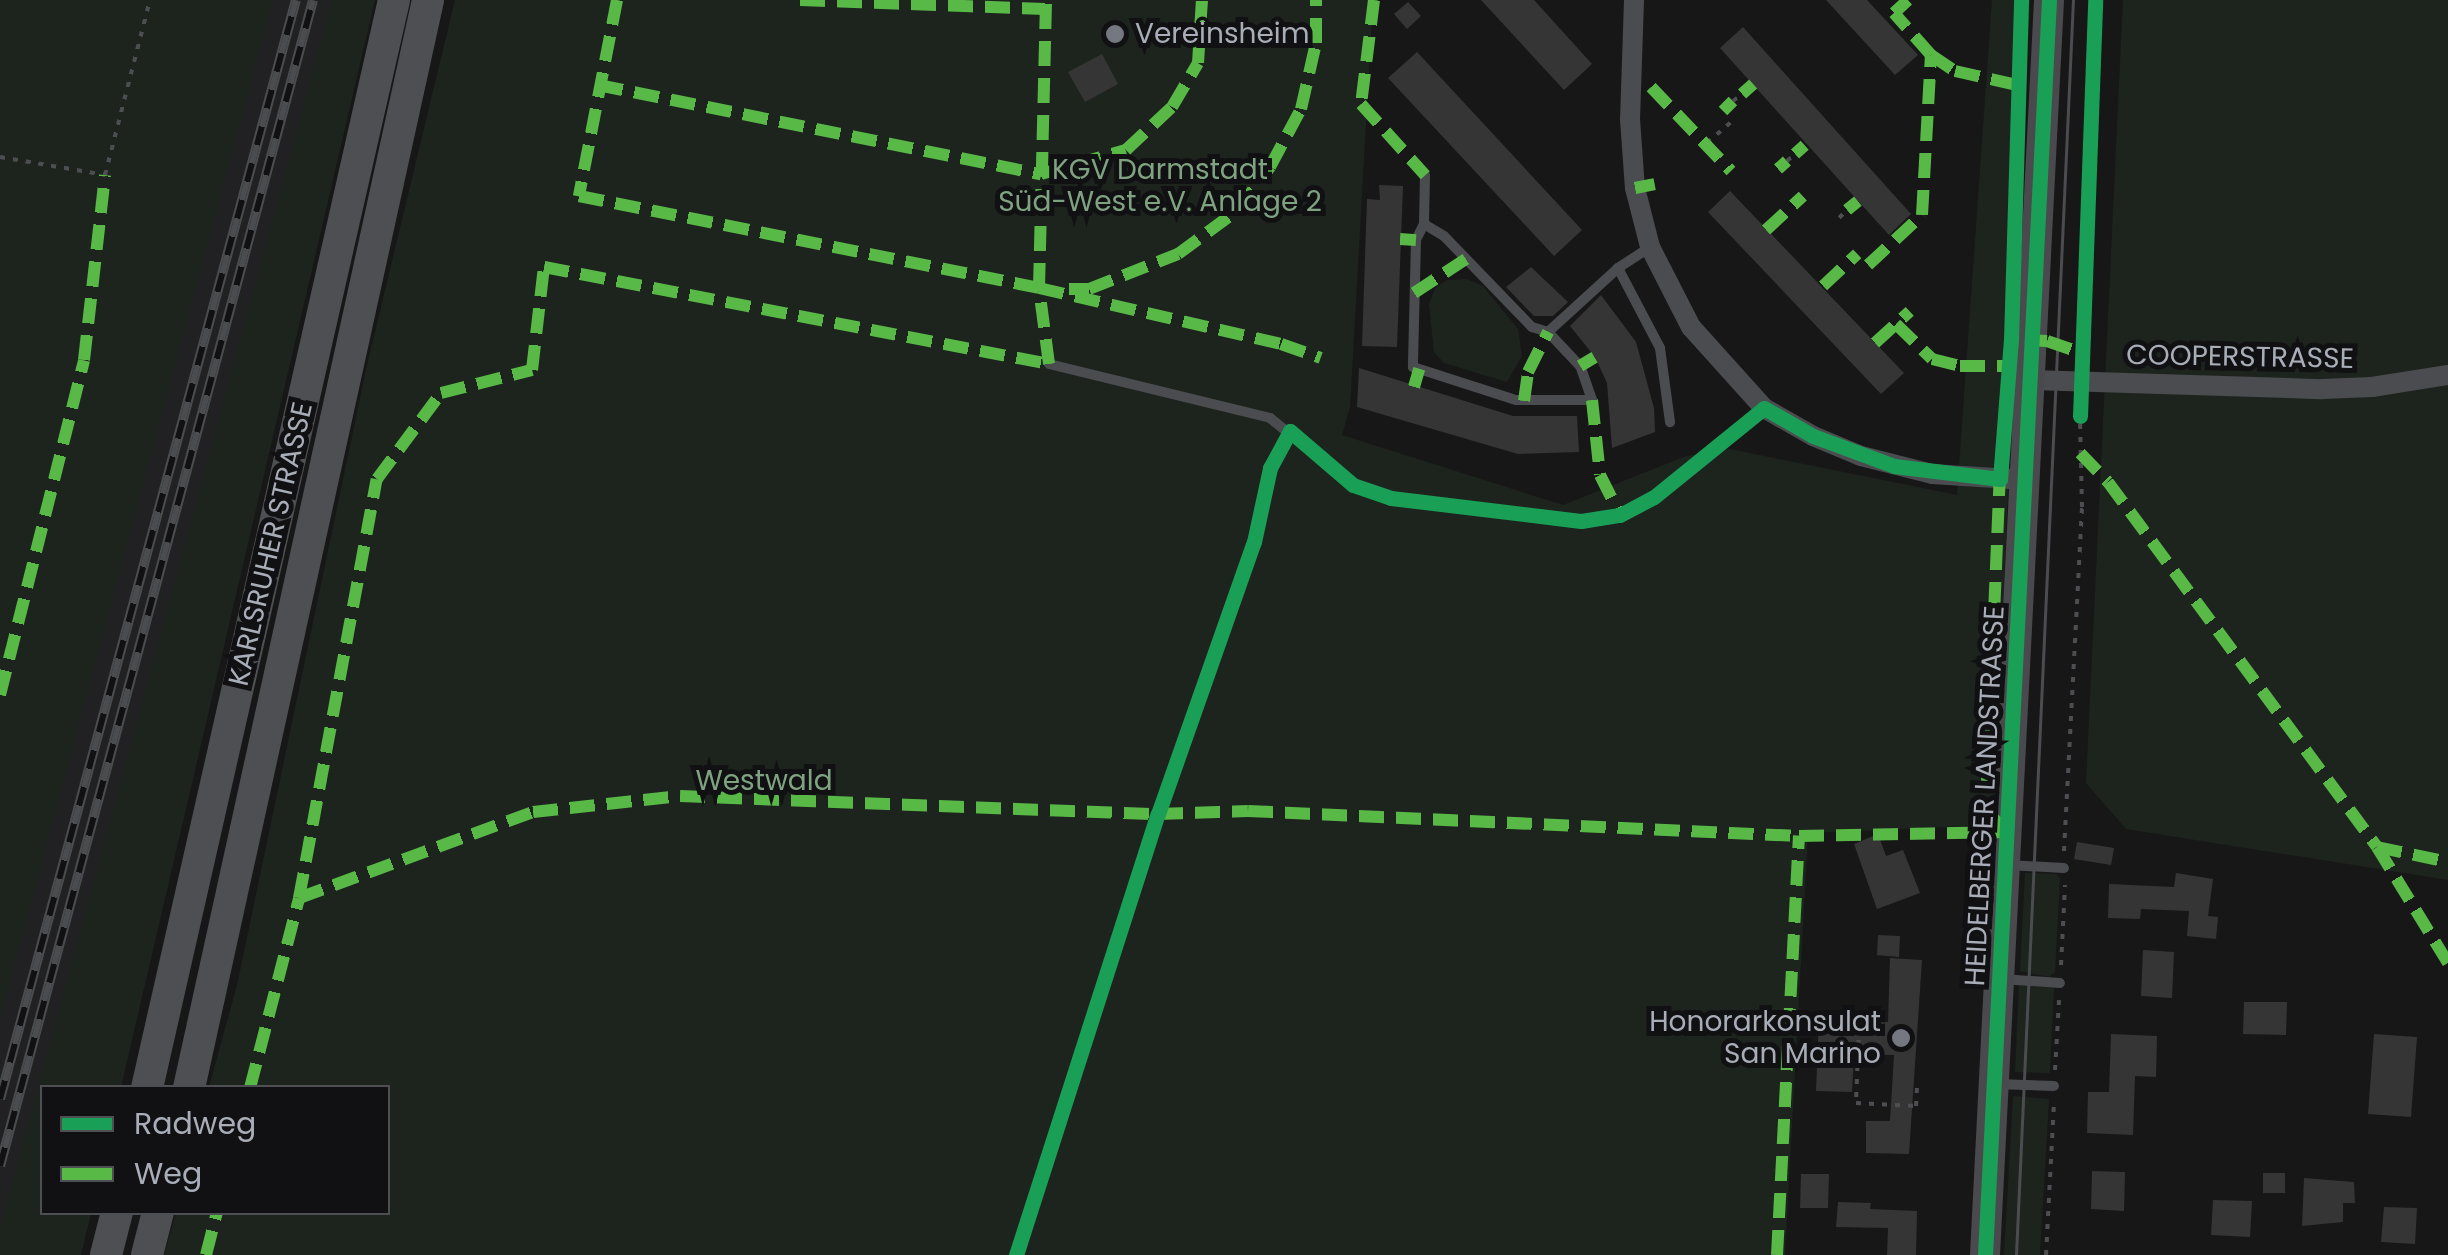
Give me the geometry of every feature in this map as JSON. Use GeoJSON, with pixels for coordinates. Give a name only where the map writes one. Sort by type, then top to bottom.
{"type":"FeatureCollection","features":[{"type":"Feature","properties":{"kind":"main road","name":"KARLSRUHER STRASSE"},"geometry":{"type":"LineString","coordinates":[[148,1085],[394,0]]}},
{"type":"Feature","properties":{"kind":"main road","name":"KARLSRUHER STRASSE"},"geometry":{"type":"LineString","coordinates":[[190,1085],[428,0]]}},
{"type":"Feature","properties":{"kind":"main road"},"geometry":{"type":"LineString","coordinates":[[106,1255],[116,1215]]}},
{"type":"Feature","properties":{"kind":"main road"},"geometry":{"type":"LineString","coordinates":[[147,1255],[157,1215]]}},
{"type":"Feature","properties":{"kind":"street"},"geometry":{"type":"LineString","coordinates":[[1634,0],[1631,164],[1650,247],[1691,327],[1764,408],[1814,436],[1894,466],[1968,478],[2027,480]]}},
{"type":"Feature","properties":{"kind":"street","name":"HEIDELBERGER LANDSTRASSE"},"geometry":{"type":"LineString","coordinates":[[1985,1255],[2049,0]]}},
{"type":"Feature","properties":{"kind":"street","name":"COOPERSTRASSE"},"geometry":{"type":"LineString","coordinates":[[2030,380],[2322,389],[2372,387],[2448,375]]}},
{"type":"Feature","properties":{"kind":"lane"},"geometry":{"type":"LineString","coordinates":[[1424,224],[1444,236],[1532,327],[1548,332],[1580,366],[1592,400],[1516,400],[1413,368],[1416,240],[1424,224],[1425,174]]}},
{"type":"Feature","properties":{"kind":"lane"},"geometry":{"type":"LineString","coordinates":[[1548,332],[1618,268],[1650,247]]}},
{"type":"Feature","properties":{"kind":"lane"},"geometry":{"type":"LineString","coordinates":[[1618,268],[1660,348],[1670,422]]}},
{"type":"Feature","properties":{"kind":"lane"},"geometry":{"type":"LineString","coordinates":[[1049,364],[1270,418],[1353,485],[1391,498],[1581,521],[1620,515],[1654,496],[1764,408]]}},
{"type":"Feature","properties":{"kind":"lane"},"geometry":{"type":"LineString","coordinates":[[2006,865],[2064,868]]}},
{"type":"Feature","properties":{"kind":"lane"},"geometry":{"type":"LineString","coordinates":[[2000,979],[2060,982]]}},
{"type":"Feature","properties":{"kind":"lane"},"geometry":{"type":"LineString","coordinates":[[1994,1084],[2054,1086]]}},
{"type":"Feature","properties":{"kind":"path"},"geometry":{"type":"LineString","coordinates":[[0,157],[106,175],[150,0]]}},
{"type":"Feature","properties":{"kind":"path"},"geometry":{"type":"LineString","coordinates":[[1734,101],[1742,94]]}},
{"type":"Feature","properties":{"kind":"path"},"geometry":{"type":"LineString","coordinates":[[1707,143],[1733,120]]}},
{"type":"Feature","properties":{"kind":"path"},"geometry":{"type":"LineString","coordinates":[[1787,161],[1795,154]]}},
{"type":"Feature","properties":{"kind":"path"},"geometry":{"type":"LineString","coordinates":[[1839,218],[1847,210]]}},
{"type":"Feature","properties":{"kind":"path"},"geometry":{"type":"LineString","coordinates":[[2046,1255],[2082,507],[2080,416]]}},
{"type":"Feature","properties":{"kind":"path"},"geometry":{"type":"LineString","coordinates":[[1859,1027],[1856,1103],[1916,1106],[1917,1086]]}},
{"type":"Feature","properties":{"kind":"shaded area"},"geometry":{"type":"Polygon","coordinates":[[[176,0],[353,0],[40,1085],[40,1214],[0,1255],[0,719],[176,0]]]}},
{"type":"Feature","properties":{"kind":"green space"},"geometry":{"type":"Polygon","coordinates":[[[0,0],[273,0],[0,1019],[0,0]]]}},
{"type":"Feature","properties":{"kind":"green space"},"geometry":{"type":"Polygon","coordinates":[[[332,0],[375,0],[121,1085],[40,1085],[40,1215],[91,1215],[81,1255],[0,1255],[0,1228],[332,0]]]}},
{"type":"Feature","properties":{"kind":"green space","name":"Westwald"},"geometry":{"type":"Polygon","coordinates":[[[455,0],[1373,0],[1350,407],[1342,435],[1563,505],[1686,456],[1730,449],[1957,495],[1992,0],[2030,0],[1993,825],[1808,833],[1785,1255],[164,1255],[175,1215],[390,1215],[390,1085],[210,1085],[237,985],[367,365],[455,0]]]}},
{"type":"Feature","properties":{"kind":"green space"},"geometry":{"type":"Polygon","coordinates":[[[2123,0],[2448,0],[2448,880],[2126,829],[2086,783],[2123,0]]]}},
{"type":"Feature","properties":{"kind":"green space"},"geometry":{"type":"Polygon","coordinates":[[[1466,279],[1483,286],[1518,329],[1522,356],[1507,382],[1444,363],[1434,352],[1429,304],[1435,288],[1447,280],[1466,279]]]}},
{"type":"Feature","properties":{"kind":"green space"},"geometry":{"type":"Polygon","coordinates":[[[2025,873],[2056,874],[2060,878],[2055,972],[2049,977],[2020,971],[2025,873]]]}},
{"type":"Feature","properties":{"kind":"green space"},"geometry":{"type":"Polygon","coordinates":[[[2019,985],[2054,988],[2050,1073],[2015,1072],[2019,985]]]}},
{"type":"Feature","properties":{"kind":"green space"},"geometry":{"type":"Polygon","coordinates":[[[2013,1096],[2049,1099],[2040,1255],[2004,1255],[2013,1096]]]}},
{"type":"Feature","properties":{"kind":"building"},"geometry":{"type":"Polygon","coordinates":[[[1481,0],[1534,0],[1592,64],[1564,90],[1481,0]]]}},
{"type":"Feature","properties":{"kind":"building"},"geometry":{"type":"Polygon","coordinates":[[[1826,0],[1867,0],[1918,55],[1895,75],[1826,0]]]}},
{"type":"Feature","properties":{"kind":"building"},"geometry":{"type":"Polygon","coordinates":[[[1408,2],[1421,16],[1407,29],[1394,14],[1408,2]]]}},
{"type":"Feature","properties":{"kind":"building"},"geometry":{"type":"Polygon","coordinates":[[[1743,27],[1911,214],[1889,235],[1720,48],[1743,27]]]}},
{"type":"Feature","properties":{"kind":"building"},"geometry":{"type":"Polygon","coordinates":[[[1417,52],[1582,230],[1554,256],[1388,78],[1417,52]]]}},
{"type":"Feature","properties":{"kind":"building"},"geometry":{"type":"Polygon","coordinates":[[[1102,54],[1118,84],[1085,102],[1068,72],[1102,54]]]}},
{"type":"Feature","properties":{"kind":"building"},"geometry":{"type":"Polygon","coordinates":[[[1379,185],[1403,186],[1397,347],[1362,346],[1367,199],[1380,200],[1379,185]]]}},
{"type":"Feature","properties":{"kind":"building"},"geometry":{"type":"Polygon","coordinates":[[[1730,191],[1904,373],[1881,394],[1708,212],[1730,191]]]}},
{"type":"Feature","properties":{"kind":"building"},"geometry":{"type":"Polygon","coordinates":[[[1531,267],[1568,302],[1553,316],[1534,316],[1506,287],[1531,267]]]}},
{"type":"Feature","properties":{"kind":"building"},"geometry":{"type":"Polygon","coordinates":[[[1601,295],[1636,342],[1654,408],[1655,432],[1612,448],[1607,383],[1595,357],[1570,326],[1601,295]]]}},
{"type":"Feature","properties":{"kind":"building"},"geometry":{"type":"Polygon","coordinates":[[[1359,368],[1513,416],[1577,416],[1579,452],[1518,454],[1357,407],[1359,368]]]}},
{"type":"Feature","properties":{"kind":"building"},"geometry":{"type":"Polygon","coordinates":[[[1878,834],[1886,856],[1903,850],[1920,893],[1877,909],[1854,844],[1878,834]]]}},
{"type":"Feature","properties":{"kind":"building"},"geometry":{"type":"Polygon","coordinates":[[[2077,842],[2114,848],[2111,865],[2074,859],[2077,842]]]}},
{"type":"Feature","properties":{"kind":"building"},"geometry":{"type":"Polygon","coordinates":[[[2176,873],[2213,879],[2208,916],[2218,917],[2216,939],[2187,936],[2189,911],[2141,909],[2140,919],[2108,918],[2109,884],[2174,887],[2176,873]]]}},
{"type":"Feature","properties":{"kind":"building"},"geometry":{"type":"Polygon","coordinates":[[[1878,935],[1900,936],[1899,957],[1877,955],[1878,935]]]}},
{"type":"Feature","properties":{"kind":"building"},"geometry":{"type":"Polygon","coordinates":[[[2143,950],[2174,952],[2172,998],[2141,996],[2143,950]]]}},
{"type":"Feature","properties":{"kind":"building"},"geometry":{"type":"Polygon","coordinates":[[[1890,958],[1922,960],[1909,1154],[1866,1153],[1866,1121],[1890,1121],[1894,1055],[1854,1054],[1852,1092],[1816,1091],[1819,1018],[1888,1022],[1890,958]]]}},
{"type":"Feature","properties":{"kind":"building"},"geometry":{"type":"Polygon","coordinates":[[[2244,1002],[2287,1002],[2286,1035],[2243,1034],[2244,1002]]]}},
{"type":"Feature","properties":{"kind":"building"},"geometry":{"type":"Polygon","coordinates":[[[2111,1034],[2157,1036],[2156,1077],[2135,1076],[2133,1135],[2087,1133],[2088,1092],[2109,1092],[2111,1034]]]}},
{"type":"Feature","properties":{"kind":"building"},"geometry":{"type":"Polygon","coordinates":[[[2374,1034],[2417,1037],[2411,1117],[2368,1114],[2374,1034]]]}},
{"type":"Feature","properties":{"kind":"building"},"geometry":{"type":"Polygon","coordinates":[[[2092,1171],[2125,1172],[2124,1211],[2091,1209],[2092,1171]]]}},
{"type":"Feature","properties":{"kind":"building"},"geometry":{"type":"Polygon","coordinates":[[[2263,1173],[2285,1173],[2285,1193],[2263,1193],[2263,1173]]]}},
{"type":"Feature","properties":{"kind":"building"},"geometry":{"type":"Polygon","coordinates":[[[1801,1174],[1829,1174],[1828,1208],[1800,1208],[1801,1174]]]}},
{"type":"Feature","properties":{"kind":"building"},"geometry":{"type":"Polygon","coordinates":[[[2304,1178],[2354,1182],[2355,1203],[2343,1203],[2343,1222],[2302,1226],[2304,1178]]]}},
{"type":"Feature","properties":{"kind":"building"},"geometry":{"type":"Polygon","coordinates":[[[2213,1200],[2252,1201],[2250,1237],[2211,1235],[2213,1200]]]}},
{"type":"Feature","properties":{"kind":"building"},"geometry":{"type":"Polygon","coordinates":[[[1838,1202],[1871,1203],[1870,1209],[1917,1211],[1916,1255],[1887,1255],[1888,1228],[1836,1227],[1838,1202]]]}},
{"type":"Feature","properties":{"kind":"building"},"geometry":{"type":"Polygon","coordinates":[[[2384,1207],[2417,1208],[2415,1244],[2381,1242],[2384,1207]]]}},
{"type":"Feature","properties":{"kind":"tram line"},"geometry":{"type":"LineString","coordinates":[[2016,1255],[2073,0]]}},
{"type":"Feature","properties":{"kind":"railway"},"geometry":{"type":"LineString","coordinates":[[0,1099],[296,0]]}},
{"type":"Feature","properties":{"kind":"railway"},"geometry":{"type":"LineString","coordinates":[[0,1166],[313,0]]}},
{"type":"Feature","properties":{"kind":"marked path"},"geometry":{"type":"LineString","coordinates":[[617,0],[579,196],[1039,288],[1281,344],[1321,358]]}},
{"type":"Feature","properties":{"kind":"marked path"},"geometry":{"type":"LineString","coordinates":[[800,0],[1045,9]]}},
{"type":"Feature","properties":{"kind":"marked path"},"geometry":{"type":"LineString","coordinates":[[251,1085],[299,898],[377,479],[441,393],[532,370],[544,267],[1049,364],[1039,288],[1046,0]]}},
{"type":"Feature","properties":{"kind":"marked path"},"geometry":{"type":"LineString","coordinates":[[598,85],[1041,174],[1126,150],[1172,107],[1198,63],[1202,0]]}},
{"type":"Feature","properties":{"kind":"marked path"},"geometry":{"type":"LineString","coordinates":[[1069,289],[1089,289],[1178,254],[1238,210],[1270,167],[1301,109],[1316,43],[1316,0]]}},
{"type":"Feature","properties":{"kind":"marked path"},"geometry":{"type":"LineString","coordinates":[[1374,0],[1361,104],[1425,175]]}},
{"type":"Feature","properties":{"kind":"marked path"},"geometry":{"type":"LineString","coordinates":[[1868,265],[1922,215],[1931,55],[1894,13],[1908,0]]}},
{"type":"Feature","properties":{"kind":"marked path"},"geometry":{"type":"LineString","coordinates":[[1931,55],[1955,71],[2017,85]]}},
{"type":"Feature","properties":{"kind":"marked path"},"geometry":{"type":"LineString","coordinates":[[1742,94],[1753,84]]}},
{"type":"Feature","properties":{"kind":"marked path"},"geometry":{"type":"LineString","coordinates":[[1651,87],[1731,171]]}},
{"type":"Feature","properties":{"kind":"marked path"},"geometry":{"type":"LineString","coordinates":[[1723,111],[1733,101]]}},
{"type":"Feature","properties":{"kind":"marked path"},"geometry":{"type":"LineString","coordinates":[[1795,154],[1805,145]]}},
{"type":"Feature","properties":{"kind":"marked path"},"geometry":{"type":"LineString","coordinates":[[1778,169],[1787,161]]}},
{"type":"Feature","properties":{"kind":"marked path"},"geometry":{"type":"LineString","coordinates":[[0,695],[84,360],[105,175]]}},
{"type":"Feature","properties":{"kind":"marked path"},"geometry":{"type":"LineString","coordinates":[[1635,188],[1655,184]]}},
{"type":"Feature","properties":{"kind":"marked path"},"geometry":{"type":"LineString","coordinates":[[1766,230],[1803,196]]}},
{"type":"Feature","properties":{"kind":"marked path"},"geometry":{"type":"LineString","coordinates":[[1847,210],[1858,201]]}},
{"type":"Feature","properties":{"kind":"marked path"},"geometry":{"type":"LineString","coordinates":[[1400,239],[1416,240]]}},
{"type":"Feature","properties":{"kind":"marked path"},"geometry":{"type":"LineString","coordinates":[[1823,286],[1857,254]]}},
{"type":"Feature","properties":{"kind":"marked path"},"geometry":{"type":"LineString","coordinates":[[1414,293],[1466,259]]}},
{"type":"Feature","properties":{"kind":"marked path"},"geometry":{"type":"LineString","coordinates":[[1875,343],[1910,311]]}},
{"type":"Feature","properties":{"kind":"marked path"},"geometry":{"type":"LineString","coordinates":[[1896,324],[1932,359],[1960,366],[2010,366]]}},
{"type":"Feature","properties":{"kind":"marked path"},"geometry":{"type":"LineString","coordinates":[[1524,401],[1528,372],[1548,332]]}},
{"type":"Feature","properties":{"kind":"marked path"},"geometry":{"type":"LineString","coordinates":[[2026,340],[2047,341],[2081,353]]}},
{"type":"Feature","properties":{"kind":"marked path"},"geometry":{"type":"LineString","coordinates":[[1580,366],[1595,357]]}},
{"type":"Feature","properties":{"kind":"marked path"},"geometry":{"type":"LineString","coordinates":[[1414,387],[1419,369]]}},
{"type":"Feature","properties":{"kind":"marked path"},"geometry":{"type":"LineString","coordinates":[[1592,400],[1600,475],[1620,515]]}},
{"type":"Feature","properties":{"kind":"marked path"},"geometry":{"type":"LineString","coordinates":[[2080,453],[2108,482],[2377,847],[2448,862]]}},
{"type":"Feature","properties":{"kind":"marked path"},"geometry":{"type":"LineString","coordinates":[[2000,471],[1986,811],[2007,832]]}},
{"type":"Feature","properties":{"kind":"marked path"},"geometry":{"type":"LineString","coordinates":[[299,898],[533,812],[680,796],[1158,814],[1248,811],[1799,836],[2007,832]]}},
{"type":"Feature","properties":{"kind":"marked path"},"geometry":{"type":"LineString","coordinates":[[1777,1255],[1799,836]]}},
{"type":"Feature","properties":{"kind":"marked path"},"geometry":{"type":"LineString","coordinates":[[2377,847],[2448,963]]}},
{"type":"Feature","properties":{"kind":"marked path"},"geometry":{"type":"LineString","coordinates":[[206,1255],[216,1215]]}},
{"type":"Feature","properties":{"kind":"cycle path"},"geometry":{"type":"LineString","coordinates":[[1016,1255],[1158,814],[1254,542],[1270,468],[1290,431],[1353,485],[1391,498],[1581,521],[1620,515],[1654,497],[1764,408],[1813,436],[1894,466],[2000,479],[2011,340],[2021,0]]}},
{"type":"Feature","properties":{"kind":"cycle path"},"geometry":{"type":"LineString","coordinates":[[1985,1255],[2049,0]]}},
{"type":"Feature","properties":{"kind":"cycle path"},"geometry":{"type":"LineString","coordinates":[[2080,416],[2095,0]]}},
{"type":"Feature","properties":{"kind":"place","name":"Vereinsheim"},"geometry":{"type":"Point","coordinates":[1115,34]}},
{"type":"Feature","properties":{"kind":"place","name":"Honorarkonsulat San Marino"},"geometry":{"type":"Point","coordinates":[1901,1038]}},
{"type":"Feature","properties":{"kind":"park label","name":"KGV Darmstadt Süd-West e.V. Anlage 2"},"geometry":{"type":"Point","coordinates":[1160,186]}}]}
